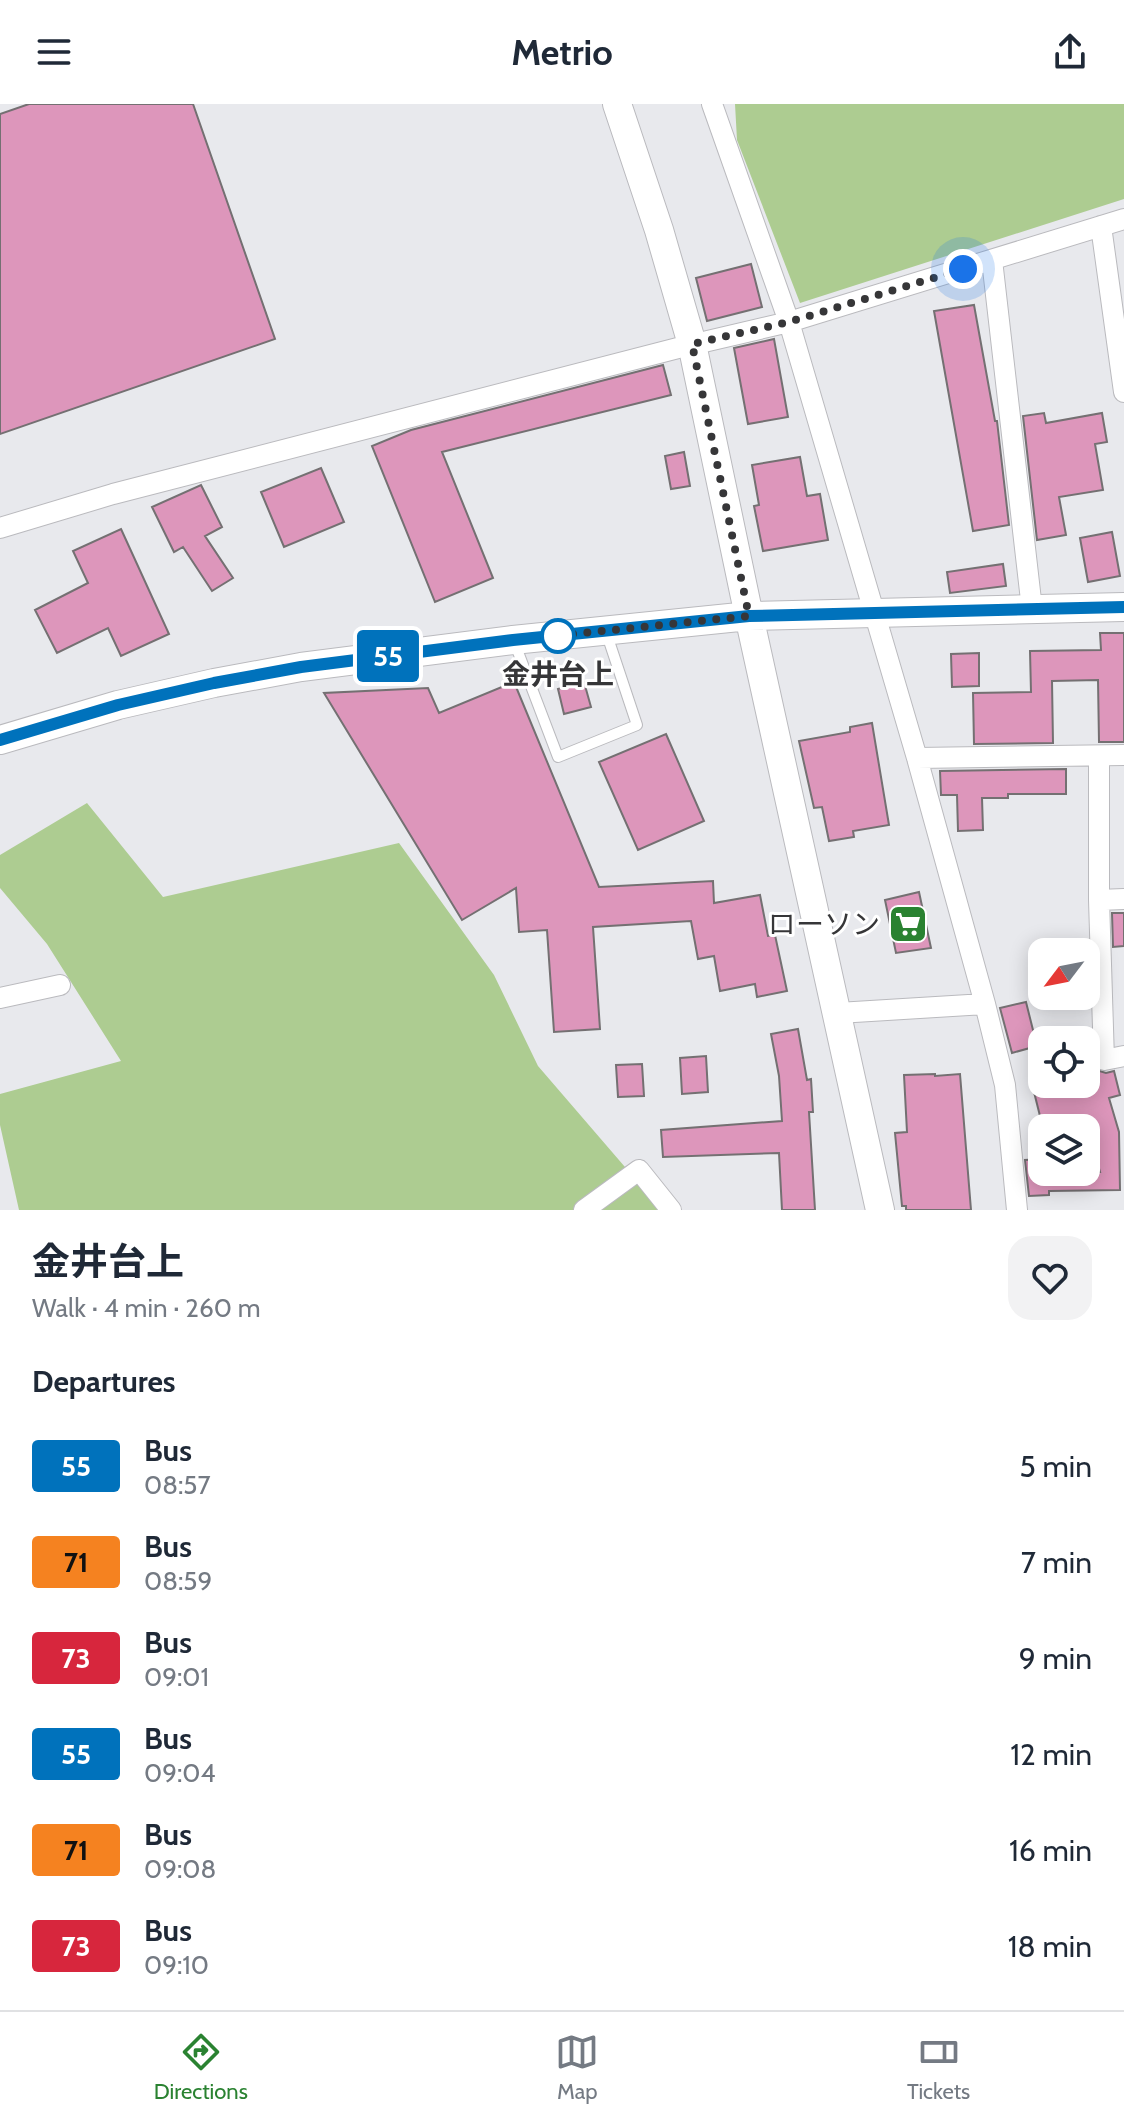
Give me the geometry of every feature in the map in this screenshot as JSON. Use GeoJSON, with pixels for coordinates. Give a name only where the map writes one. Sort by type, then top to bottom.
{"type":"FeatureCollection","features":[{"type":"Feature","properties":{"kind":"main road"},"geometry":{"type":"LineString","coordinates":[[617,104],[659,230],[692,344],[880,1210]]}},
{"type":"Feature","properties":{"kind":"main road"},"geometry":{"type":"LineString","coordinates":[[0,740],[118,705],[214,683],[301,667],[513,640],[749,616],[1124,607]]}},
{"type":"Feature","properties":{"kind":"street"},"geometry":{"type":"LineString","coordinates":[[712,104],[789,322],[917,758],[985,1004],[1005,1085],[1017,1210]]}},
{"type":"Feature","properties":{"kind":"street"},"geometry":{"type":"LineString","coordinates":[[0,528],[113,494],[692,344],[789,322],[1124,219]]}},
{"type":"Feature","properties":{"kind":"street"},"geometry":{"type":"LineString","coordinates":[[1101,226],[1124,392]]}},
{"type":"Feature","properties":{"kind":"street"},"geometry":{"type":"LineString","coordinates":[[992,260],[1032,609]]}},
{"type":"Feature","properties":{"kind":"street"},"geometry":{"type":"LineString","coordinates":[[917,758],[1124,755]]}},
{"type":"Feature","properties":{"kind":"street"},"geometry":{"type":"LineString","coordinates":[[1099,756],[1104,1060],[1124,1056]]}},
{"type":"Feature","properties":{"kind":"street"},"geometry":{"type":"LineString","coordinates":[[1099,900],[1124,899]]}},
{"type":"Feature","properties":{"kind":"street"},"geometry":{"type":"LineString","coordinates":[[0,998],[60,985]]}},
{"type":"Feature","properties":{"kind":"street"},"geometry":{"type":"LineString","coordinates":[[838,1013],[985,1004]]}},
{"type":"Feature","properties":{"kind":"street"},"geometry":{"type":"LineString","coordinates":[[584,1210],[639,1170],[671,1210]]}},
{"type":"Feature","properties":{"kind":"lane"},"geometry":{"type":"LineString","coordinates":[[513,640],[558,757],[637,725],[605,630]]}},
{"type":"Feature","properties":{"kind":"green space"},"geometry":{"type":"Polygon","coordinates":[[[735,104],[1124,104],[1124,199],[800,303],[737,140],[735,104]]]}},
{"type":"Feature","properties":{"kind":"green space"},"geometry":{"type":"Polygon","coordinates":[[[87,803],[163,897],[399,843],[494,975],[538,1066],[662,1210],[19,1210],[0,1125],[0,1094],[121,1061],[47,944],[0,888],[0,855],[87,803]]]}},
{"type":"Feature","properties":{"kind":"building"},"geometry":{"type":"Polygon","coordinates":[[[29,104],[193,104],[275,339],[0,434],[0,114],[29,104]]]}},
{"type":"Feature","properties":{"kind":"building"},"geometry":{"type":"Polygon","coordinates":[[[751,264],[762,307],[707,321],[696,278],[751,264]]]}},
{"type":"Feature","properties":{"kind":"building"},"geometry":{"type":"Polygon","coordinates":[[[974,305],[997,421],[1009,525],[973,531],[934,311],[974,305]]]}},
{"type":"Feature","properties":{"kind":"building"},"geometry":{"type":"Polygon","coordinates":[[[774,339],[788,417],[748,424],[734,348],[774,339]]]}},
{"type":"Feature","properties":{"kind":"building"},"geometry":{"type":"Polygon","coordinates":[[[663,365],[671,395],[442,452],[493,578],[435,602],[372,446],[411,430],[663,365]]]}},
{"type":"Feature","properties":{"kind":"building"},"geometry":{"type":"Polygon","coordinates":[[[1044,413],[1046,423],[1102,413],[1107,442],[1095,444],[1103,490],[1059,497],[1066,535],[1037,540],[1023,416],[1044,413]]]}},
{"type":"Feature","properties":{"kind":"building"},"geometry":{"type":"Polygon","coordinates":[[[684,452],[690,486],[671,489],[665,456],[684,452]]]}},
{"type":"Feature","properties":{"kind":"building"},"geometry":{"type":"Polygon","coordinates":[[[800,457],[807,496],[820,494],[828,540],[763,551],[754,506],[759,505],[752,465],[800,457]]]}},
{"type":"Feature","properties":{"kind":"building"},"geometry":{"type":"Polygon","coordinates":[[[321,468],[344,522],[284,547],[261,492],[321,468]]]}},
{"type":"Feature","properties":{"kind":"building"},"geometry":{"type":"Polygon","coordinates":[[[201,485],[222,527],[205,536],[233,578],[212,591],[183,547],[174,552],[152,507],[201,485]]]}},
{"type":"Feature","properties":{"kind":"building"},"geometry":{"type":"Polygon","coordinates":[[[121,529],[169,634],[121,656],[108,628],[57,653],[35,610],[88,583],[73,551],[121,529]]]}},
{"type":"Feature","properties":{"kind":"building"},"geometry":{"type":"Polygon","coordinates":[[[1112,532],[1120,576],[1088,582],[1080,538],[1112,532]]]}},
{"type":"Feature","properties":{"kind":"building"},"geometry":{"type":"Polygon","coordinates":[[[1003,564],[1006,586],[950,593],[947,572],[1003,564]]]}},
{"type":"Feature","properties":{"kind":"building"},"geometry":{"type":"Polygon","coordinates":[[[1100,633],[1124,633],[1124,742],[1099,742],[1098,680],[1052,681],[1053,743],[974,744],[973,693],[1031,692],[1030,651],[1101,650],[1100,633]]]}},
{"type":"Feature","properties":{"kind":"building"},"geometry":{"type":"Polygon","coordinates":[[[979,653],[979,686],[952,687],[951,654],[979,653]]]}},
{"type":"Feature","properties":{"kind":"building"},"geometry":{"type":"Polygon","coordinates":[[[514,682],[599,887],[713,881],[714,903],[760,895],[768,936],[775,935],[787,991],[757,997],[755,984],[720,991],[714,956],[698,959],[691,921],[593,927],[600,1029],[554,1032],[547,930],[519,932],[516,888],[462,920],[324,693],[428,688],[439,713],[514,682]]]}},
{"type":"Feature","properties":{"kind":"building"},"geometry":{"type":"Polygon","coordinates":[[[584,682],[591,707],[564,714],[558,689],[584,682]]]}},
{"type":"Feature","properties":{"kind":"building"},"geometry":{"type":"Polygon","coordinates":[[[872,723],[889,825],[853,831],[854,837],[829,841],[822,807],[814,808],[799,741],[850,732],[850,727],[872,723]]]}},
{"type":"Feature","properties":{"kind":"building"},"geometry":{"type":"Polygon","coordinates":[[[666,734],[704,821],[638,850],[599,762],[666,734]]]}},
{"type":"Feature","properties":{"kind":"building"},"geometry":{"type":"Polygon","coordinates":[[[1066,769],[1066,794],[1008,794],[1008,798],[982,798],[983,830],[958,831],[957,795],[941,795],[940,771],[1066,769]]]}},
{"type":"Feature","properties":{"kind":"building","name":"ローソン"},"geometry":{"type":"Polygon","coordinates":[[[919,892],[931,948],[896,953],[885,900],[919,892]]]}},
{"type":"Feature","properties":{"kind":"building"},"geometry":{"type":"Polygon","coordinates":[[[1112,913],[1124,913],[1124,946],[1113,947],[1112,913]]]}},
{"type":"Feature","properties":{"kind":"building"},"geometry":{"type":"Polygon","coordinates":[[[1026,1002],[1032,1026],[1028,1026],[1028,1049],[1012,1053],[1000,1008],[1026,1002]]]}},
{"type":"Feature","properties":{"kind":"building"},"geometry":{"type":"Polygon","coordinates":[[[798,1029],[807,1080],[811,1079],[813,1112],[809,1112],[815,1210],[782,1210],[779,1153],[663,1157],[661,1130],[782,1121],[779,1076],[771,1034],[798,1029]]]}},
{"type":"Feature","properties":{"kind":"building"},"geometry":{"type":"Polygon","coordinates":[[[706,1056],[708,1092],[682,1094],[680,1058],[706,1056]]]}},
{"type":"Feature","properties":{"kind":"building"},"geometry":{"type":"Polygon","coordinates":[[[642,1064],[644,1096],[618,1097],[616,1065],[642,1064]]]}},
{"type":"Feature","properties":{"kind":"building"},"geometry":{"type":"Polygon","coordinates":[[[1100,1071],[1114,1071],[1120,1095],[1109,1098],[1119,1132],[1120,1190],[1049,1191],[1049,1195],[1029,1196],[1025,1160],[1028,1160],[1028,1186],[1100,1186],[1100,1114],[1040,1114],[1036,1098],[1100,1098],[1100,1071]]]}},
{"type":"Feature","properties":{"kind":"building"},"geometry":{"type":"Polygon","coordinates":[[[960,1074],[971,1210],[906,1210],[906,1206],[902,1206],[895,1133],[907,1132],[904,1075],[960,1074]]]}},
{"type":"Feature","properties":{"kind":"bus line","name":"55"},"geometry":{"type":"LineString","coordinates":[[0,740],[118,705],[214,683],[301,667],[513,640],[749,616],[1124,607]]}},
{"type":"Feature","properties":{"kind":"place","name":"金井台上"},"geometry":{"type":"Point","coordinates":[558,636]}},
{"type":"Feature","properties":{"kind":"place","name":"ローソン"},"geometry":{"type":"Point","coordinates":[908,924]}},
{"type":"Feature","properties":{"kind":"route"},"geometry":{"type":"LineString","coordinates":[[558,636],[544,637],[749,616],[692,344],[789,322],[963,269]]}}]}
